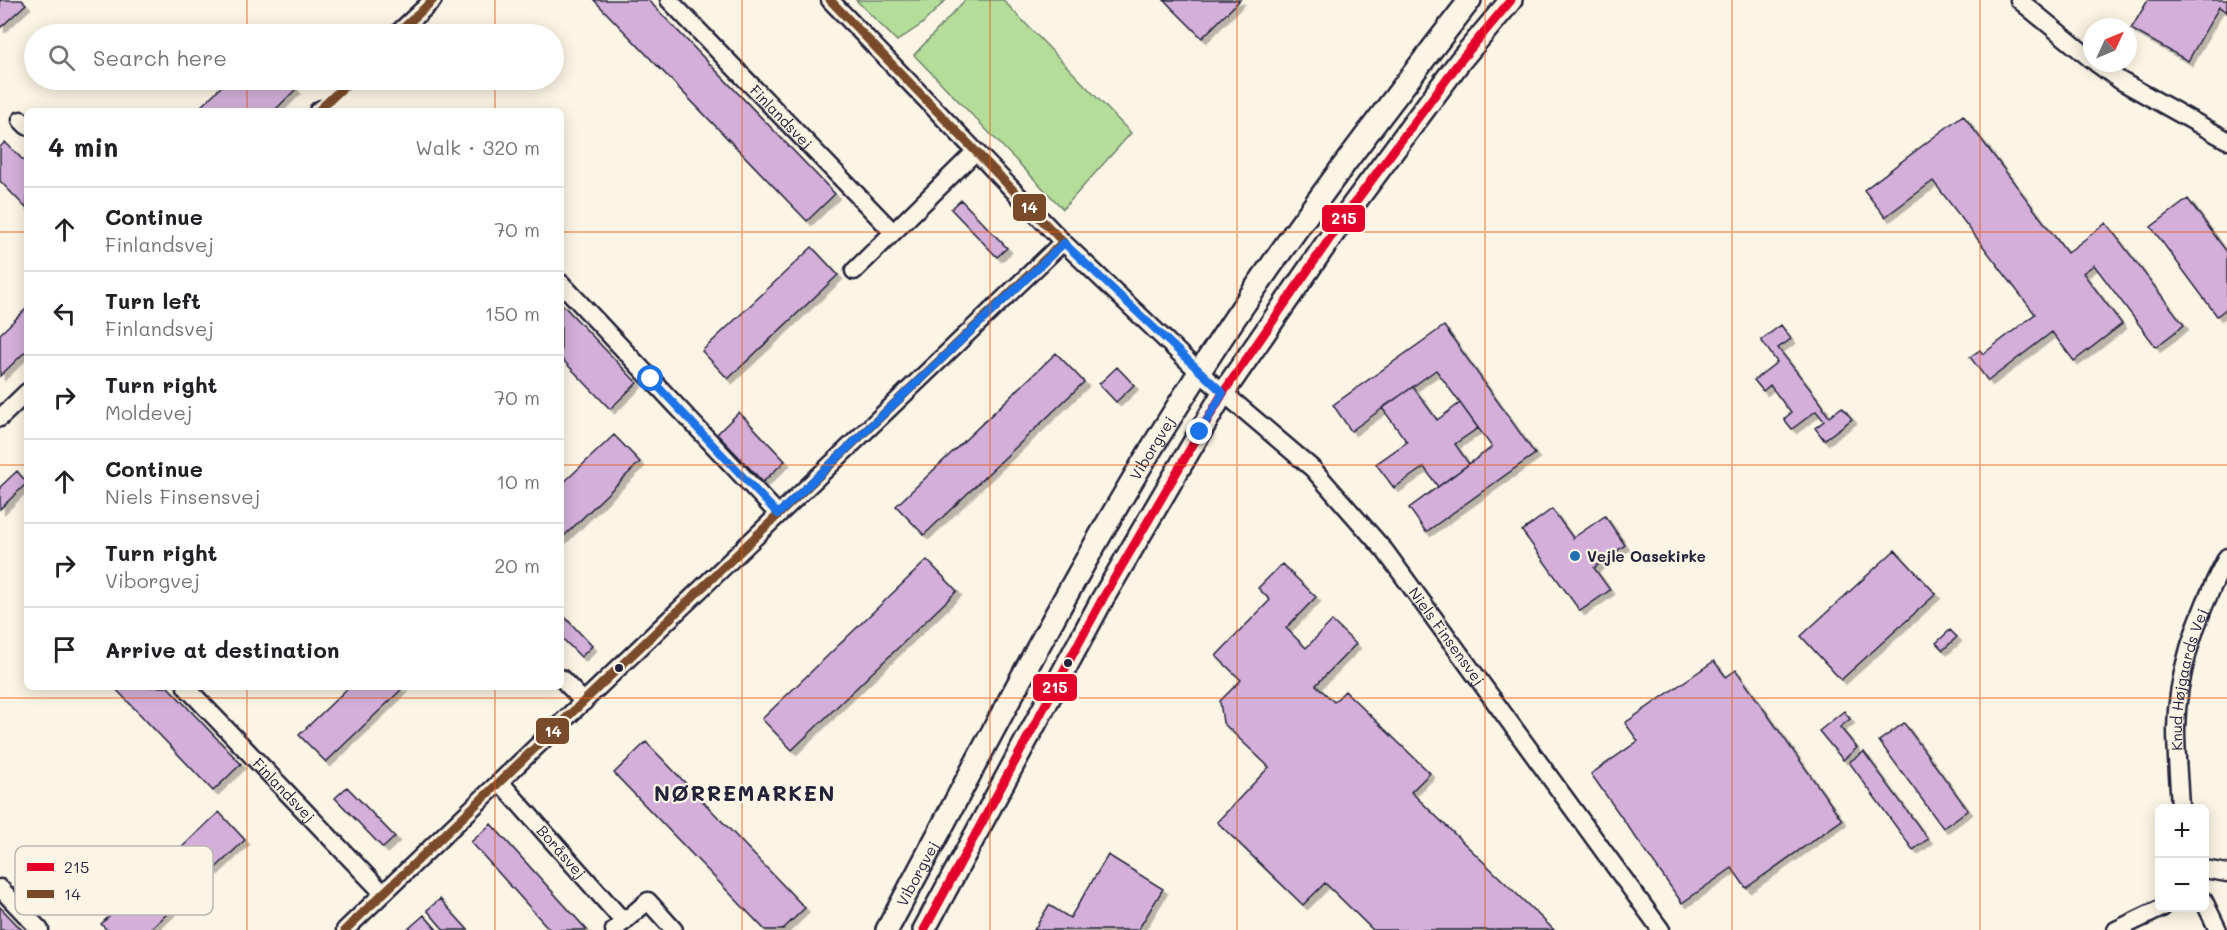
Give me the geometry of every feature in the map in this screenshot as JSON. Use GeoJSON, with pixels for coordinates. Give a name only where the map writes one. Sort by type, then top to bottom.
{"type":"FeatureCollection","features":[{"type":"Feature","properties":{"kind":"street"},"geometry":{"type":"LineString","coordinates":[[408,24],[433,0]]}},
{"type":"Feature","properties":{"kind":"street","name":"Finlandsvej"},"geometry":{"type":"LineString","coordinates":[[669,0],[893,232]]}},
{"type":"Feature","properties":{"kind":"street","name":"Niels Finsensvej"},"geometry":{"type":"LineString","coordinates":[[830,0],[1064,243],[1199,372],[1313,469],[1385,551],[1661,930]]}},
{"type":"Feature","properties":{"kind":"street","name":"Viborgvej"},"geometry":{"type":"LineString","coordinates":[[887,930],[1094,546],[1199,372],[1272,263],[1362,138],[1470,0]]}},
{"type":"Feature","properties":{"kind":"street"},"geometry":{"type":"LineString","coordinates":[[924,930],[1102,598],[1223,393],[1353,205],[1460,61],[1511,0]]}},
{"type":"Feature","properties":{"kind":"street"},"geometry":{"type":"LineString","coordinates":[[2019,0],[2083,53]]}},
{"type":"Feature","properties":{"kind":"street"},"geometry":{"type":"LineString","coordinates":[[2108,72],[2227,140]]}},
{"type":"Feature","properties":{"kind":"street"},"geometry":{"type":"LineString","coordinates":[[854,271],[975,152]]}},
{"type":"Feature","properties":{"kind":"street"},"geometry":{"type":"LineString","coordinates":[[345,930],[1064,243]]}},
{"type":"Feature","properties":{"kind":"street"},"geometry":{"type":"LineString","coordinates":[[564,287],[778,514]]}},
{"type":"Feature","properties":{"kind":"street"},"geometry":{"type":"LineString","coordinates":[[0,418],[24,395]]}},
{"type":"Feature","properties":{"kind":"street","name":"Knud Højgaards Vej"},"geometry":{"type":"LineString","coordinates":[[2180,804],[2176,729],[2185,660],[2206,597],[2227,557]]}},
{"type":"Feature","properties":{"kind":"street"},"geometry":{"type":"LineString","coordinates":[[564,681],[584,702]]}},
{"type":"Feature","properties":{"kind":"street","name":"Finlandsvej"},"geometry":{"type":"LineString","coordinates":[[189,690],[383,893]]}},
{"type":"Feature","properties":{"kind":"street","name":"Boråsvej"},"geometry":{"type":"LineString","coordinates":[[500,782],[619,926],[648,901],[674,930]]}},
{"type":"Feature","properties":{"kind":"street"},"geometry":{"type":"LineString","coordinates":[[2209,870],[2227,873]]}},
{"type":"Feature","properties":{"kind":"street"},"geometry":{"type":"LineString","coordinates":[[0,888],[15,904]]}},
{"type":"Feature","properties":{"kind":"street"},"geometry":{"type":"LineString","coordinates":[[2209,910],[2218,930]]}},
{"type":"Feature","properties":{"kind":"street"},"geometry":{"type":"LineString","coordinates":[[2116,930],[2155,911]]}},
{"type":"Feature","properties":{"kind":"street"},"geometry":{"type":"LineString","coordinates":[[26,915],[40,930]]}},
{"type":"Feature","properties":{"kind":"green space"},"geometry":{"type":"Polygon","coordinates":[[[856,0],[946,0],[922,24],[897,41],[856,0]]]}},
{"type":"Feature","properties":{"kind":"green space"},"geometry":{"type":"Polygon","coordinates":[[[965,0],[1003,0],[1131,133],[1063,209],[914,55],[965,0]]]}},
{"type":"Feature","properties":{"kind":"building"},"geometry":{"type":"Polygon","coordinates":[[[0,0],[22,0],[26,4],[0,28],[0,0]]]}},
{"type":"Feature","properties":{"kind":"building"},"geometry":{"type":"Polygon","coordinates":[[[594,0],[648,0],[835,194],[807,221],[594,0]]]}},
{"type":"Feature","properties":{"kind":"building"},"geometry":{"type":"Polygon","coordinates":[[[1164,0],[1240,0],[1202,38],[1164,0]]]}},
{"type":"Feature","properties":{"kind":"building"},"geometry":{"type":"Polygon","coordinates":[[[2148,0],[2227,0],[2227,12],[2219,7],[2188,61],[2137,32],[2137,19],[2148,0]]]}},
{"type":"Feature","properties":{"kind":"building"},"geometry":{"type":"Polygon","coordinates":[[[218,90],[295,90],[277,108],[199,108],[218,90]]]}},
{"type":"Feature","properties":{"kind":"building"},"geometry":{"type":"Polygon","coordinates":[[[1963,115],[2067,253],[2106,223],[2184,325],[2156,347],[2094,265],[2083,273],[2122,324],[2074,361],[2052,332],[1988,381],[1970,357],[1980,350],[1983,354],[2035,314],[1933,181],[1885,217],[1864,190],[1963,115]]]}},
{"type":"Feature","properties":{"kind":"building"},"geometry":{"type":"Polygon","coordinates":[[[5,142],[24,161],[24,206],[0,181],[0,147],[5,142]]]}},
{"type":"Feature","properties":{"kind":"building"},"geometry":{"type":"Polygon","coordinates":[[[2188,199],[2227,252],[2227,308],[2217,316],[2151,227],[2188,199]]]}},
{"type":"Feature","properties":{"kind":"building"},"geometry":{"type":"Polygon","coordinates":[[[961,200],[1007,248],[997,257],[951,209],[961,200]]]}},
{"type":"Feature","properties":{"kind":"building"},"geometry":{"type":"Polygon","coordinates":[[[812,247],[838,275],[728,379],[702,351],[812,247]]]}},
{"type":"Feature","properties":{"kind":"building"},"geometry":{"type":"Polygon","coordinates":[[[564,306],[637,383],[610,409],[564,361],[564,306]]]}},
{"type":"Feature","properties":{"kind":"building"},"geometry":{"type":"Polygon","coordinates":[[[24,311],[24,353],[0,376],[0,334],[24,311]]]}},
{"type":"Feature","properties":{"kind":"building"},"geometry":{"type":"Polygon","coordinates":[[[1781,325],[1791,339],[1778,348],[1824,407],[1829,417],[1842,407],[1852,419],[1824,440],[1815,428],[1824,421],[1816,411],[1792,429],[1784,419],[1791,413],[1770,385],[1763,391],[1754,380],[1777,362],[1761,340],[1781,325]]]}},
{"type":"Feature","properties":{"kind":"building"},"geometry":{"type":"Polygon","coordinates":[[[1444,326],[1535,454],[1426,532],[1409,508],[1492,447],[1436,370],[1351,431],[1333,405],[1444,326]]]}},
{"type":"Feature","properties":{"kind":"building"},"geometry":{"type":"Polygon","coordinates":[[[1056,353],[1084,382],[924,535],[896,506],[1056,353]]]}},
{"type":"Feature","properties":{"kind":"building"},"geometry":{"type":"Polygon","coordinates":[[[1117,367],[1134,385],[1116,402],[1099,384],[1117,367]]]}},
{"type":"Feature","properties":{"kind":"building"},"geometry":{"type":"Polygon","coordinates":[[[1413,387],[1437,420],[1460,403],[1478,428],[1455,444],[1469,464],[1438,487],[1424,467],[1394,488],[1376,464],[1407,442],[1382,408],[1413,387]]]}},
{"type":"Feature","properties":{"kind":"building"},"geometry":{"type":"Polygon","coordinates":[[[739,412],[785,461],[763,482],[717,434],[739,412]]]}},
{"type":"Feature","properties":{"kind":"building"},"geometry":{"type":"Polygon","coordinates":[[[614,435],[640,462],[564,536],[564,482],[614,435]]]}},
{"type":"Feature","properties":{"kind":"building"},"geometry":{"type":"Polygon","coordinates":[[[17,471],[24,479],[24,486],[0,509],[0,487],[17,471]]]}},
{"type":"Feature","properties":{"kind":"building","name":"Vejle Oasekirke"},"geometry":{"type":"Polygon","coordinates":[[[1552,509],[1573,538],[1605,516],[1625,545],[1594,568],[1610,590],[1580,611],[1522,531],[1552,509]]]}},
{"type":"Feature","properties":{"kind":"building"},"geometry":{"type":"Polygon","coordinates":[[[1895,550],[1936,594],[1841,680],[1801,636],[1895,550]]]}},
{"type":"Feature","properties":{"kind":"building"},"geometry":{"type":"Polygon","coordinates":[[[927,560],[957,591],[792,750],[762,719],[927,560]]]}},
{"type":"Feature","properties":{"kind":"building"},"geometry":{"type":"Polygon","coordinates":[[[1282,564],[1316,597],[1286,628],[1306,648],[1332,621],[1356,644],[1316,685],[1334,702],[1345,691],[1430,773],[1411,792],[1554,930],[1373,930],[1325,883],[1303,905],[1217,822],[1269,767],[1223,723],[1220,701],[1241,680],[1216,656],[1270,600],[1258,588],[1282,564]]]}},
{"type":"Feature","properties":{"kind":"building"},"geometry":{"type":"Polygon","coordinates":[[[564,616],[592,646],[581,657],[564,640],[564,616]]]}},
{"type":"Feature","properties":{"kind":"building"},"geometry":{"type":"Polygon","coordinates":[[[1950,630],[1957,637],[1943,650],[1936,643],[1950,630]]]}},
{"type":"Feature","properties":{"kind":"building"},"geometry":{"type":"Polygon","coordinates":[[[1714,661],[1726,677],[1736,670],[1842,820],[1746,888],[1732,868],[1682,903],[1591,774],[1638,741],[1625,723],[1714,661]]]}},
{"type":"Feature","properties":{"kind":"building"},"geometry":{"type":"Polygon","coordinates":[[[117,690],[171,690],[241,764],[213,791],[117,690]]]}},
{"type":"Feature","properties":{"kind":"building"},"geometry":{"type":"Polygon","coordinates":[[[346,690],[401,690],[326,762],[299,735],[346,690]]]}},
{"type":"Feature","properties":{"kind":"building"},"geometry":{"type":"Polygon","coordinates":[[[1844,711],[1850,719],[1840,727],[1857,748],[1843,760],[1819,731],[1844,711]]]}},
{"type":"Feature","properties":{"kind":"building"},"geometry":{"type":"Polygon","coordinates":[[[1904,723],[1968,810],[1943,828],[1879,741],[1904,723]]]}},
{"type":"Feature","properties":{"kind":"building"},"geometry":{"type":"Polygon","coordinates":[[[646,742],[805,908],[782,930],[765,930],[614,773],[646,742]]]}},
{"type":"Feature","properties":{"kind":"building"},"geometry":{"type":"Polygon","coordinates":[[[1864,752],[1928,839],[1913,850],[1849,762],[1864,752]]]}},
{"type":"Feature","properties":{"kind":"building"},"geometry":{"type":"Polygon","coordinates":[[[347,787],[395,837],[383,848],[335,798],[347,787]]]}},
{"type":"Feature","properties":{"kind":"building"},"geometry":{"type":"Polygon","coordinates":[[[219,812],[245,840],[213,870],[213,846],[183,846],[219,812]]]}},
{"type":"Feature","properties":{"kind":"building"},"geometry":{"type":"Polygon","coordinates":[[[491,824],[587,930],[550,930],[471,842],[491,824]]]}},
{"type":"Feature","properties":{"kind":"building"},"geometry":{"type":"Polygon","coordinates":[[[1108,855],[1163,889],[1138,930],[1034,930],[1049,905],[1070,918],[1108,855]]]}},
{"type":"Feature","properties":{"kind":"building"},"geometry":{"type":"Polygon","coordinates":[[[440,899],[468,930],[444,930],[427,910],[440,899]]]}},
{"type":"Feature","properties":{"kind":"building"},"geometry":{"type":"Polygon","coordinates":[[[0,907],[22,930],[0,930],[0,907]]]}},
{"type":"Feature","properties":{"kind":"building"},"geometry":{"type":"Polygon","coordinates":[[[110,915],[166,915],[150,930],[107,930],[101,924],[110,915]]]}},
{"type":"Feature","properties":{"kind":"building"},"geometry":{"type":"Polygon","coordinates":[[[424,915],[437,930],[407,930],[424,915]]]}},
{"type":"Feature","properties":{"kind":"transit line","name":"14"},"geometry":{"type":"LineString","coordinates":[[408,24],[433,0]]}},
{"type":"Feature","properties":{"kind":"transit line","name":"14"},"geometry":{"type":"LineString","coordinates":[[345,930],[1063,242],[830,0]]}},
{"type":"Feature","properties":{"kind":"transit line","name":"215"},"geometry":{"type":"LineString","coordinates":[[924,930],[1103,598],[1223,393],[1353,205],[1460,61],[1511,0]]}},
{"type":"Feature","properties":{"kind":"transit line","name":"14"},"geometry":{"type":"LineString","coordinates":[[321,108],[340,90]]}},
{"type":"Feature","properties":{"kind":"place","name":"Vejle Oasekirke"},"geometry":{"type":"Point","coordinates":[1575,556]}},
{"type":"Feature","properties":{"kind":"district","name":"NØRREMARKEN"},"geometry":{"type":"Point","coordinates":[745,792]}},
{"type":"Feature","properties":{"kind":"route"},"geometry":{"type":"LineString","coordinates":[[651,379],[778,514],[1064,243],[1223,393],[1200,432]]}}]}
